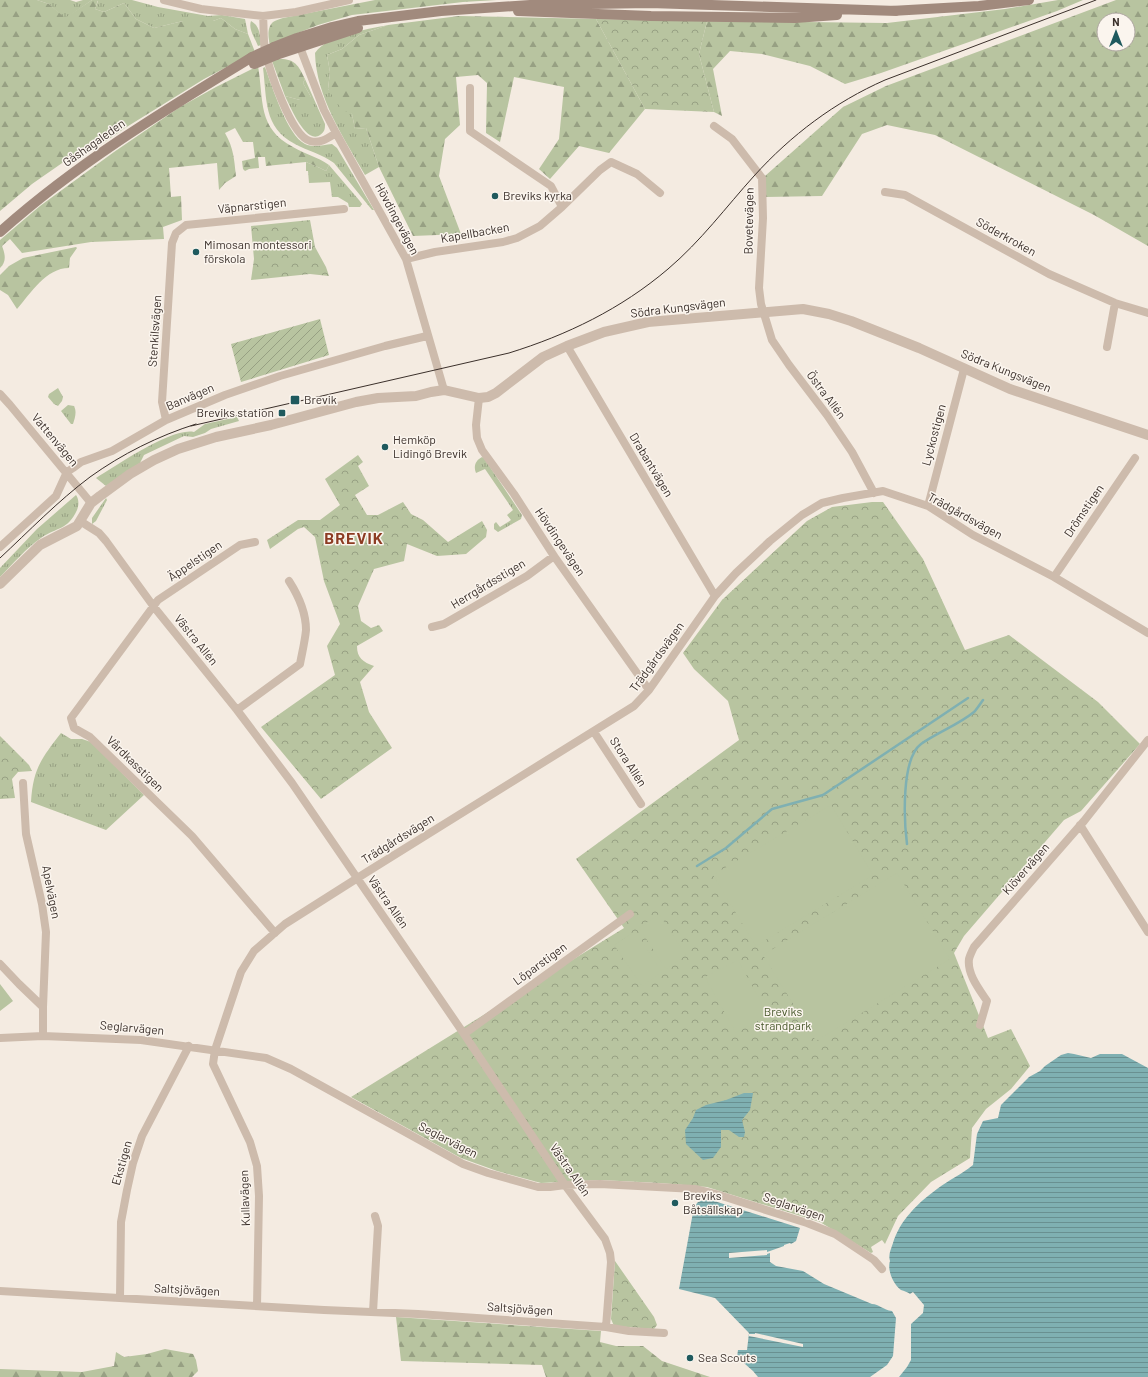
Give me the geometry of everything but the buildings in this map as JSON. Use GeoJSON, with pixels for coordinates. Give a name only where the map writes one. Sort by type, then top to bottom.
{"type":"FeatureCollection","features":[{"type":"Feature","properties":{"kind":"main road","name":"Gåshagaleden"},"geometry":{"type":"LineString","coordinates":[[469,9],[651,16],[795,18],[979,6],[1029,0]]}},
{"type":"Feature","properties":{"kind":"main road","name":"Gåshagaleden"},"geometry":{"type":"LineString","coordinates":[[0,232],[43,195],[81,167],[123,138],[208,84],[253,60],[352,22],[469,9],[530,5],[709,2],[898,11]]}},
{"type":"Feature","properties":{"kind":"street"},"geometry":{"type":"LineString","coordinates":[[164,0],[201,9],[263,16],[296,12],[349,0]]}},
{"type":"Feature","properties":{"kind":"street"},"geometry":{"type":"LineString","coordinates":[[697,2],[702,16]]}},
{"type":"Feature","properties":{"kind":"street"},"geometry":{"type":"LineString","coordinates":[[702,16],[709,2]]}},
{"type":"Feature","properties":{"kind":"street"},"geometry":{"type":"LineString","coordinates":[[263,16],[265,48],[269,63],[280,94],[296,126],[305,139],[311,141],[321,141],[336,133]]}},
{"type":"Feature","properties":{"kind":"street","name":"Hövdingevägen"},"geometry":{"type":"LineString","coordinates":[[298,42],[324,110],[406,259],[444,390]]}},
{"type":"Feature","properties":{"kind":"street"},"geometry":{"type":"LineString","coordinates":[[470,88],[470,131],[551,186],[562,207]]}},
{"type":"Feature","properties":{"kind":"street","name":"Bovetevägen"},"geometry":{"type":"LineString","coordinates":[[714,126],[732,139],[762,178],[763,218],[759,288],[763,311]]}},
{"type":"Feature","properties":{"kind":"street","name":"Kapellbacken"},"geometry":{"type":"LineString","coordinates":[[406,259],[442,251],[503,242],[517,238],[540,226],[600,170],[611,162],[637,174],[660,193]]}},
{"type":"Feature","properties":{"kind":"street","name":"Söderkroken"},"geometry":{"type":"LineString","coordinates":[[886,192],[905,195],[1049,274],[1115,303],[1148,313]]}},
{"type":"Feature","properties":{"kind":"street","name":"Väpnarstigen"},"geometry":{"type":"LineString","coordinates":[[172,243],[176,233],[186,225],[344,209]]}},
{"type":"Feature","properties":{"kind":"street","name":"Stenkilsvägen"},"geometry":{"type":"LineString","coordinates":[[166,420],[162,402],[172,243]]}},
{"type":"Feature","properties":{"kind":"street"},"geometry":{"type":"LineString","coordinates":[[1107,347],[1115,303]]}},
{"type":"Feature","properties":{"kind":"street","name":"Södra Kungsvägen"},"geometry":{"type":"LineString","coordinates":[[479,398],[488,397],[496,393],[543,357],[604,332],[648,322],[763,311],[803,309],[851,320],[919,348],[1010,389],[1148,435]]}},
{"type":"Feature","properties":{"kind":"street","name":"Östra Allén"},"geometry":{"type":"LineString","coordinates":[[763,311],[772,340],[789,365],[828,415],[852,452],[874,493]]}},
{"type":"Feature","properties":{"kind":"street","name":"Banvägen"},"geometry":{"type":"LineString","coordinates":[[67,472],[81,462],[112,451],[166,420],[226,395],[280,376],[385,346],[428,336]]}},
{"type":"Feature","properties":{"kind":"street","name":"Drabantvägen"},"geometry":{"type":"LineString","coordinates":[[567,346],[715,596]]}},
{"type":"Feature","properties":{"kind":"street","name":"Lyckostigen"},"geometry":{"type":"LineString","coordinates":[[928,506],[964,369]]}},
{"type":"Feature","properties":{"kind":"street"},"geometry":{"type":"LineString","coordinates":[[0,584],[40,545],[73,528],[80,522],[91,503],[130,474],[154,460],[178,449],[200,441],[271,425],[356,402],[378,398],[416,396],[444,390],[479,398]]}},
{"type":"Feature","properties":{"kind":"street","name":"Vattenvägen"},"geometry":{"type":"LineString","coordinates":[[0,394],[67,472],[91,503]]}},
{"type":"Feature","properties":{"kind":"street","name":"Hövdingevägen"},"geometry":{"type":"LineString","coordinates":[[479,398],[476,425],[477,438],[482,450],[514,494],[554,556],[649,690]]}},
{"type":"Feature","properties":{"kind":"street","name":"Drömstigen"},"geometry":{"type":"LineString","coordinates":[[1054,577],[1135,458]]}},
{"type":"Feature","properties":{"kind":"street"},"geometry":{"type":"LineString","coordinates":[[0,547],[56,496],[67,472]]}},
{"type":"Feature","properties":{"kind":"street","name":"Trädgårdsvägen"},"geometry":{"type":"LineString","coordinates":[[215,1050],[241,972],[254,951],[285,924],[634,706],[649,690],[715,596],[736,573],[770,541],[802,515],[822,503],[883,491],[928,506],[973,535],[1054,577],[1148,633]]}},
{"type":"Feature","properties":{"kind":"street","name":"Västra Allén"},"geometry":{"type":"LineString","coordinates":[[80,522],[99,533],[106,541],[154,607],[237,710],[292,783],[464,1034],[565,1185],[605,1240],[610,1253],[611,1262],[606,1327]]}},
{"type":"Feature","properties":{"kind":"street","name":"Äppelstigen"},"geometry":{"type":"LineString","coordinates":[[154,607],[158,600],[240,545],[255,542]]}},
{"type":"Feature","properties":{"kind":"street","name":"Herrgårdsstigen"},"geometry":{"type":"LineString","coordinates":[[432,627],[444,624],[527,576],[554,556]]}},
{"type":"Feature","properties":{"kind":"street"},"geometry":{"type":"LineString","coordinates":[[237,710],[300,664],[306,630],[303,611],[298,595],[289,580]]}},
{"type":"Feature","properties":{"kind":"street","name":"Vårdkasstigen"},"geometry":{"type":"LineString","coordinates":[[154,607],[72,718],[74,728],[90,737],[192,836],[275,933]]}},
{"type":"Feature","properties":{"kind":"street","name":"Stora Allén"},"geometry":{"type":"LineString","coordinates":[[594,732],[641,804]]}},
{"type":"Feature","properties":{"kind":"street","name":"Klövervägen"},"geometry":{"type":"LineString","coordinates":[[980,1025],[987,1002],[971,976],[969,958],[974,947],[1080,825],[1148,740]]}},
{"type":"Feature","properties":{"kind":"street","name":"Apelvägen"},"geometry":{"type":"LineString","coordinates":[[23,783],[26,834],[42,904],[46,932],[43,1036]]}},
{"type":"Feature","properties":{"kind":"street"},"geometry":{"type":"LineString","coordinates":[[1080,825],[1148,932]]}},
{"type":"Feature","properties":{"kind":"street","name":"Löparstigen"},"geometry":{"type":"LineString","coordinates":[[464,1034],[630,914]]}},
{"type":"Feature","properties":{"kind":"street"},"geometry":{"type":"LineString","coordinates":[[0,964],[44,1007]]}},
{"type":"Feature","properties":{"kind":"street","name":"Seglarvägen"},"geometry":{"type":"LineString","coordinates":[[0,1038],[43,1036],[126,1039],[189,1046],[266,1058],[291,1069],[463,1164],[488,1173],[538,1187],[600,1184],[695,1189],[719,1195],[807,1223],[835,1234],[874,1260],[882,1269]]}},
{"type":"Feature","properties":{"kind":"street","name":"Ekstigen"},"geometry":{"type":"LineString","coordinates":[[120,1298],[121,1222],[133,1163],[142,1136],[189,1046]]}},
{"type":"Feature","properties":{"kind":"street","name":"Kullavägen"},"geometry":{"type":"LineString","coordinates":[[215,1050],[213,1064],[250,1142],[256,1166],[259,1196],[257,1306]]}},
{"type":"Feature","properties":{"kind":"street"},"geometry":{"type":"LineString","coordinates":[[374,1312],[378,1226],[375,1216]]}},
{"type":"Feature","properties":{"kind":"street","name":"Saltsjövägen"},"geometry":{"type":"LineString","coordinates":[[0,1291],[511,1320],[664,1333]]}},
{"type":"Feature","properties":{"kind":"green space"},"geometry":{"type":"Polygon","coordinates":[[[0,0],[37,0],[49,4],[65,18],[92,0],[98,0],[95,9],[104,12],[124,3],[136,19],[154,28],[183,21],[213,21],[221,18],[235,29],[248,34],[255,52],[204,79],[125,128],[93,150],[88,145],[32,184],[0,211],[0,0]]]}},
{"type":"Feature","properties":{"kind":"green space"},"geometry":{"type":"Polygon","coordinates":[[[37,0],[70,0],[76,2],[92,0],[65,19],[49,4],[37,0]]]}},
{"type":"Feature","properties":{"kind":"green space"},"geometry":{"type":"Polygon","coordinates":[[[96,0],[132,0],[158,7],[208,16],[222,15],[245,19],[248,34],[235,29],[221,18],[213,21],[183,21],[154,28],[136,19],[124,3],[104,12],[95,9],[98,1],[96,0]]]}},
{"type":"Feature","properties":{"kind":"green space"},"geometry":{"type":"Polygon","coordinates":[[[375,0],[497,0],[463,2],[352,15],[318,25],[270,44],[268,36],[269,30],[271,24],[277,20],[375,0]]]}},
{"type":"Feature","properties":{"kind":"green space"},"geometry":{"type":"Polygon","coordinates":[[[1058,0],[1083,0],[1057,11],[881,73],[845,84],[810,66],[762,54],[730,51],[713,69],[722,116],[714,112],[699,54],[707,21],[887,23],[1005,9],[1058,0]]]}},
{"type":"Feature","properties":{"kind":"green space"},"geometry":{"type":"Polygon","coordinates":[[[1116,0],[1148,0],[1148,246],[1094,215],[935,135],[887,125],[862,134],[822,196],[766,197],[765,176],[843,107],[886,86],[1116,0]]]}},
{"type":"Feature","properties":{"kind":"green space"},"geometry":{"type":"Polygon","coordinates":[[[459,16],[596,19],[645,109],[609,153],[579,146],[550,179],[539,169],[559,139],[564,87],[514,77],[500,142],[486,133],[487,83],[478,75],[456,77],[460,125],[445,139],[439,176],[461,234],[413,236],[379,167],[366,128],[355,129],[352,114],[342,110],[328,89],[330,72],[327,55],[342,49],[359,35],[388,25],[459,16]]]}},
{"type":"Feature","properties":{"kind":"green space"},"geometry":{"type":"Polygon","coordinates":[[[596,19],[707,21],[699,54],[714,112],[645,109],[596,19]]]}},
{"type":"Feature","properties":{"kind":"green space"},"geometry":{"type":"Polygon","coordinates":[[[251,21],[258,28],[261,45],[258,46],[252,34],[250,27],[251,21]]]}},
{"type":"Feature","properties":{"kind":"green space"},"geometry":{"type":"Polygon","coordinates":[[[388,25],[359,35],[342,49],[327,55],[330,72],[328,89],[352,114],[355,129],[366,128],[379,167],[365,175],[332,117],[320,85],[315,53],[329,41],[338,37],[388,25]]]}},
{"type":"Feature","properties":{"kind":"green space"},"geometry":{"type":"Polygon","coordinates":[[[277,59],[291,61],[298,66],[305,79],[303,83],[311,97],[309,101],[285,96],[272,61],[277,59]]]}},
{"type":"Feature","properties":{"kind":"green space"},"geometry":{"type":"Polygon","coordinates":[[[258,66],[264,112],[273,131],[281,139],[293,147],[329,165],[326,171],[306,162],[266,166],[265,157],[258,157],[259,168],[245,171],[243,169],[242,161],[255,158],[253,142],[243,142],[235,128],[225,133],[232,149],[236,176],[225,183],[219,190],[217,163],[169,168],[171,197],[181,196],[182,220],[163,227],[164,239],[91,242],[22,253],[10,239],[2,246],[5,257],[4,263],[0,268],[0,240],[40,206],[114,152],[180,107],[258,66]]]}},
{"type":"Feature","properties":{"kind":"green space"},"geometry":{"type":"Polygon","coordinates":[[[265,67],[286,121],[298,139],[311,146],[332,144],[337,148],[374,210],[372,210],[334,163],[325,157],[295,144],[277,130],[268,111],[266,101],[263,68],[265,67]]]}},
{"type":"Feature","properties":{"kind":"green space"},"geometry":{"type":"Polygon","coordinates":[[[305,79],[325,124],[323,133],[315,137],[309,135],[304,130],[285,96],[300,100],[311,97],[303,83],[305,79]]]}},
{"type":"Feature","properties":{"kind":"green space"},"geometry":{"type":"Polygon","coordinates":[[[306,162],[326,171],[329,165],[362,204],[360,207],[349,207],[348,203],[338,197],[332,197],[330,182],[309,183],[308,171],[306,171],[306,162]]]}},
{"type":"Feature","properties":{"kind":"green space"},"geometry":{"type":"Polygon","coordinates":[[[310,220],[315,247],[326,267],[329,276],[310,274],[251,280],[254,259],[251,226],[310,220]]]}},
{"type":"Feature","properties":{"kind":"green space"},"geometry":{"type":"Polygon","coordinates":[[[77,248],[70,258],[69,268],[53,272],[46,277],[17,309],[8,295],[0,290],[0,275],[9,266],[23,258],[77,248]]]}},
{"type":"Feature","properties":{"kind":"green space"},"geometry":{"type":"Polygon","coordinates":[[[320,319],[329,355],[241,382],[231,344],[320,319]]]}},
{"type":"Feature","properties":{"kind":"green space"},"geometry":{"type":"Polygon","coordinates":[[[58,388],[63,397],[58,406],[48,397],[49,394],[58,388]]]}},
{"type":"Feature","properties":{"kind":"green space"},"geometry":{"type":"Polygon","coordinates":[[[68,405],[74,406],[75,408],[73,424],[71,424],[61,411],[68,405]]]}},
{"type":"Feature","properties":{"kind":"green space"},"geometry":{"type":"Polygon","coordinates":[[[237,417],[239,421],[211,429],[205,433],[193,437],[184,436],[144,455],[140,463],[106,486],[96,478],[144,449],[172,435],[184,432],[194,432],[205,424],[237,417]]]}},
{"type":"Feature","properties":{"kind":"green space"},"geometry":{"type":"Polygon","coordinates":[[[358,455],[363,462],[358,466],[369,486],[355,495],[367,515],[378,515],[403,502],[411,514],[423,520],[448,542],[482,521],[487,530],[486,537],[466,554],[437,556],[407,544],[404,561],[374,569],[358,606],[361,621],[371,628],[379,625],[383,631],[357,646],[359,657],[374,666],[360,682],[369,712],[392,748],[321,799],[261,727],[335,675],[327,646],[340,624],[324,581],[315,537],[304,527],[298,529],[270,549],[267,540],[298,520],[320,520],[340,505],[325,479],[358,455]]]}},
{"type":"Feature","properties":{"kind":"green space"},"geometry":{"type":"Polygon","coordinates":[[[482,457],[522,515],[521,519],[498,532],[494,529],[494,524],[496,522],[500,527],[511,520],[507,515],[513,510],[485,469],[476,473],[476,464],[482,457]]]}},
{"type":"Feature","properties":{"kind":"green space"},"geometry":{"type":"Polygon","coordinates":[[[76,495],[78,500],[78,508],[70,521],[66,525],[47,534],[35,542],[0,577],[0,568],[37,529],[76,495]]]}},
{"type":"Feature","properties":{"kind":"green space"},"geometry":{"type":"Polygon","coordinates":[[[106,498],[107,500],[96,521],[92,524],[92,518],[106,498]]]}},
{"type":"Feature","properties":{"kind":"green space","name":"Breviks strandpark"},"geometry":{"type":"Polygon","coordinates":[[[883,502],[923,559],[965,650],[1009,635],[1098,702],[1140,744],[1081,811],[1064,820],[964,936],[954,953],[988,1038],[1011,1029],[1030,1066],[1011,1089],[986,1109],[972,1128],[970,1158],[931,1182],[898,1216],[885,1244],[882,1240],[871,1247],[873,1252],[871,1253],[820,1222],[707,1187],[600,1180],[541,1183],[497,1171],[461,1158],[351,1097],[624,928],[576,859],[739,740],[728,701],[694,669],[683,653],[722,600],[807,521],[832,507],[883,502]]]}},
{"type":"Feature","properties":{"kind":"green space"},"geometry":{"type":"Polygon","coordinates":[[[61,733],[71,739],[82,739],[91,742],[144,795],[106,830],[31,802],[34,781],[39,765],[61,733]]]}},
{"type":"Feature","properties":{"kind":"green space"},"geometry":{"type":"Polygon","coordinates":[[[0,736],[29,765],[32,771],[18,772],[12,779],[15,798],[0,799],[0,736]]]}},
{"type":"Feature","properties":{"kind":"green space"},"geometry":{"type":"Polygon","coordinates":[[[831,805],[873,875],[756,946],[713,875],[831,805]]]}},
{"type":"Feature","properties":{"kind":"green space"},"geometry":{"type":"Polygon","coordinates":[[[897,873],[950,959],[816,1041],[763,955],[897,873]]]}},
{"type":"Feature","properties":{"kind":"green space"},"geometry":{"type":"Polygon","coordinates":[[[659,914],[686,955],[666,969],[639,928],[659,914]]]}},
{"type":"Feature","properties":{"kind":"green space"},"geometry":{"type":"Polygon","coordinates":[[[635,931],[662,972],[642,986],[614,945],[635,931]]]}},
{"type":"Feature","properties":{"kind":"green space"},"geometry":{"type":"Polygon","coordinates":[[[738,960],[768,1015],[736,1033],[705,977],[738,960]]]}},
{"type":"Feature","properties":{"kind":"green space"},"geometry":{"type":"Polygon","coordinates":[[[0,984],[13,1001],[0,1011],[0,984]]]}},
{"type":"Feature","properties":{"kind":"green space"},"geometry":{"type":"Polygon","coordinates":[[[615,1261],[654,1317],[657,1325],[654,1329],[614,1326],[611,1319],[615,1261]]]}},
{"type":"Feature","properties":{"kind":"green space"},"geometry":{"type":"Polygon","coordinates":[[[396,1317],[601,1331],[600,1342],[616,1346],[643,1346],[662,1361],[710,1377],[546,1377],[542,1365],[401,1361],[396,1317]]]}},
{"type":"Feature","properties":{"kind":"green space"},"geometry":{"type":"Polygon","coordinates":[[[165,1349],[193,1354],[198,1371],[192,1377],[0,1377],[0,1369],[82,1372],[114,1366],[116,1352],[124,1357],[147,1354],[165,1349]]]}},
{"type":"Feature","properties":{"kind":"water"},"geometry":{"type":"Polygon","coordinates":[[[1068,1053],[1091,1058],[1100,1054],[1122,1054],[1148,1068],[1148,1377],[899,1377],[911,1360],[911,1324],[923,1313],[924,1305],[913,1292],[910,1294],[901,1290],[893,1281],[890,1273],[889,1256],[900,1227],[910,1213],[930,1194],[973,1165],[977,1134],[983,1121],[998,1118],[1001,1105],[1029,1077],[1040,1071],[1061,1055],[1068,1053]]]}},
{"type":"Feature","properties":{"kind":"water"},"geometry":{"type":"Polygon","coordinates":[[[744,1093],[753,1093],[750,1110],[742,1120],[745,1132],[744,1137],[739,1137],[729,1130],[721,1130],[721,1147],[713,1158],[703,1160],[686,1144],[685,1130],[693,1118],[696,1110],[706,1105],[726,1100],[744,1093]]]}},
{"type":"Feature","properties":{"kind":"water"},"geometry":{"type":"Polygon","coordinates":[[[711,1200],[800,1228],[796,1241],[770,1251],[770,1262],[776,1266],[803,1271],[824,1284],[892,1311],[896,1318],[893,1356],[887,1365],[870,1377],[758,1377],[737,1357],[738,1350],[747,1350],[749,1333],[715,1298],[679,1289],[694,1207],[698,1202],[711,1200]]]}},
{"type":"Feature","properties":{"kind":"pier"},"geometry":{"type":"Polygon","coordinates":[[[767,1250],[767,1252],[770,1251],[770,1253],[767,1255],[729,1258],[729,1253],[767,1250]]]}},
{"type":"Feature","properties":{"kind":"pier"},"geometry":{"type":"Polygon","coordinates":[[[755,1333],[803,1344],[803,1347],[749,1336],[749,1334],[755,1333]]]}},
{"type":"Feature","properties":{"kind":"waterway"},"geometry":{"type":"LineString","coordinates":[[697,866],[726,848],[772,809],[823,795],[968,698]]}},
{"type":"Feature","properties":{"kind":"waterway"},"geometry":{"type":"LineString","coordinates":[[907,844],[905,791],[910,763],[915,752],[921,744],[974,712],[983,700]]}},
{"type":"Feature","properties":{"kind":"tram line"},"geometry":{"type":"LineString","coordinates":[[191,426],[509,353],[531,346],[572,329],[612,308],[650,283],[668,269],[702,235],[768,161],[799,133],[831,109],[885,80],[1096,0]]}},
{"type":"Feature","properties":{"kind":"tram line"},"geometry":{"type":"LineString","coordinates":[[0,558],[44,516],[90,477],[128,453],[154,440],[196,424]]}},
{"type":"Feature","properties":{"kind":"place","name":"Breviks kyrka"},"geometry":{"type":"Point","coordinates":[495,196]}},
{"type":"Feature","properties":{"kind":"place","name":"Mimosan montessori förskola"},"geometry":{"type":"Point","coordinates":[196,252]}},
{"type":"Feature","properties":{"kind":"place","name":"Brevik"},"geometry":{"type":"Point","coordinates":[295,400]}},
{"type":"Feature","properties":{"kind":"place","name":"Breviks station"},"geometry":{"type":"Point","coordinates":[282,413]}},
{"type":"Feature","properties":{"kind":"place","name":"Hemköp Lidingö Brevik"},"geometry":{"type":"Point","coordinates":[385,447]}},
{"type":"Feature","properties":{"kind":"place","name":"Breviks Båtsällskap"},"geometry":{"type":"Point","coordinates":[675,1203]}},
{"type":"Feature","properties":{"kind":"place","name":"Sea Scouts"},"geometry":{"type":"Point","coordinates":[690,1358]}},
{"type":"Feature","properties":{"kind":"district","name":"BREVIK"},"geometry":{"type":"Point","coordinates":[354,538]}}]}
